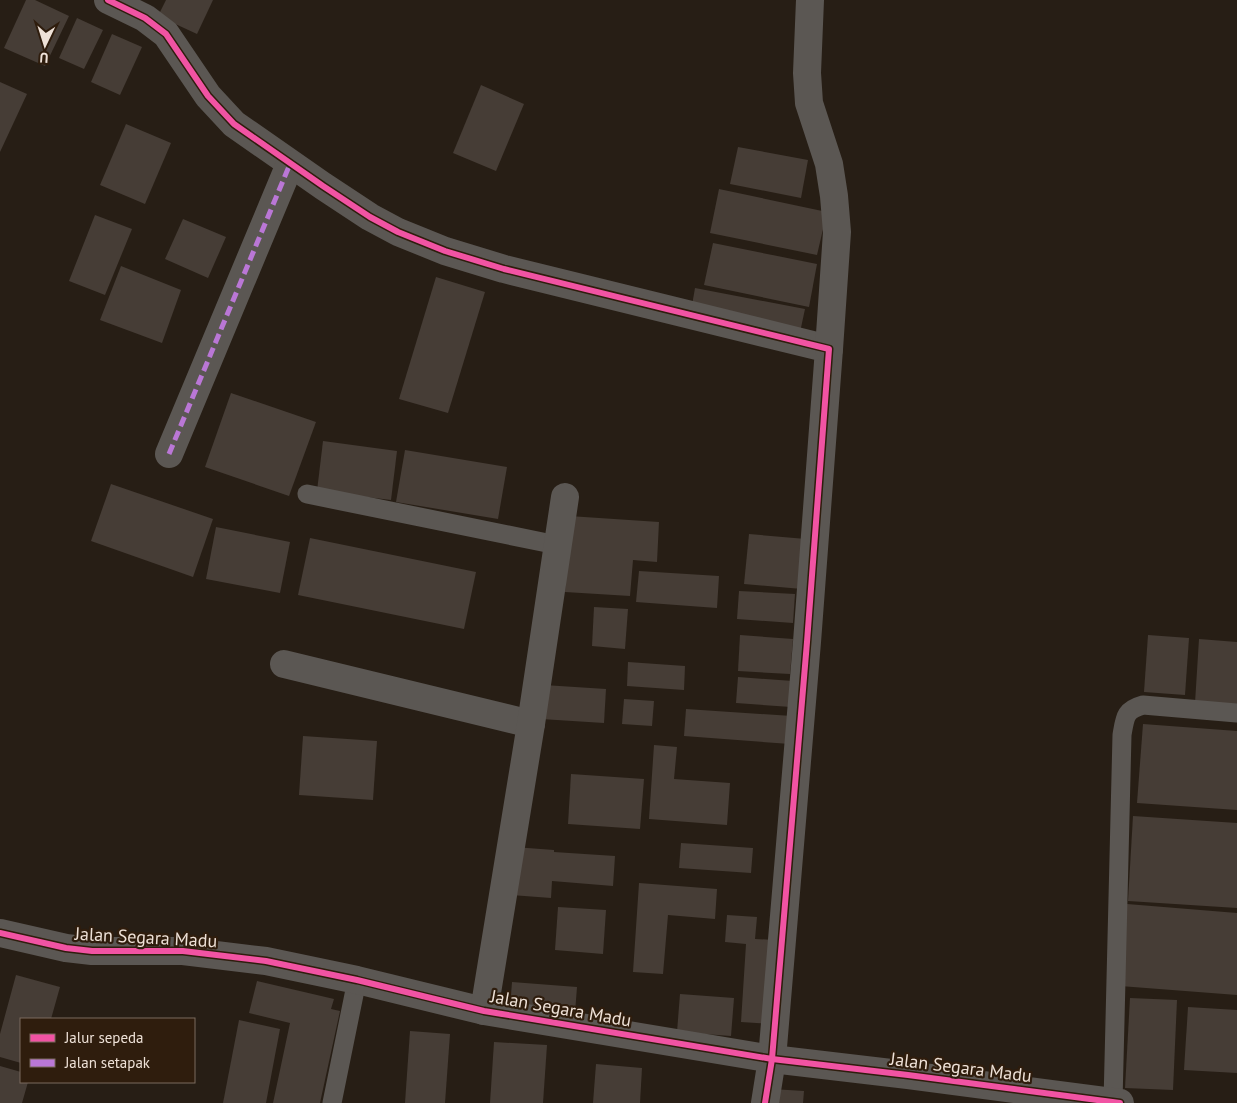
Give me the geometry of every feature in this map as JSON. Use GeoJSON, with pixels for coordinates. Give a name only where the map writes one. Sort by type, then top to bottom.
{"type":"FeatureCollection","features":[{"type":"Feature","properties":{"kind":"street"},"geometry":{"type":"LineString","coordinates":[[108,0],[145,18],[166,34],[208,96],[234,124],[370,217],[398,232],[445,250],[504,269],[829,349]]}},
{"type":"Feature","properties":{"kind":"street"},"geometry":{"type":"LineString","coordinates":[[766,1103],[772,1059],[807,642],[837,232],[829,164],[809,103],[807,74],[810,0]]}},
{"type":"Feature","properties":{"kind":"street"},"geometry":{"type":"LineString","coordinates":[[170,454],[290,164]]}},
{"type":"Feature","properties":{"kind":"street"},"geometry":{"type":"LineString","coordinates":[[484,1010],[531,724],[565,496]]}},
{"type":"Feature","properties":{"kind":"street"},"geometry":{"type":"LineString","coordinates":[[284,664],[531,724]]}},
{"type":"Feature","properties":{"kind":"street","name":"Jalan Segara Madu"},"geometry":{"type":"LineString","coordinates":[[0,933],[57,946],[92,951],[183,951],[266,960],[484,1010],[772,1059],[1116,1103]]}},
{"type":"Feature","properties":{"kind":"lane"},"geometry":{"type":"LineString","coordinates":[[307,494],[557,545]]}},
{"type":"Feature","properties":{"kind":"lane"},"geometry":{"type":"LineString","coordinates":[[1116,1103],[1122,734],[1125,718],[1133,708],[1144,705],[1237,713]]}},
{"type":"Feature","properties":{"kind":"lane"},"geometry":{"type":"LineString","coordinates":[[332,1103],[357,980]]}},
{"type":"Feature","properties":{"kind":"building"},"geometry":{"type":"Polygon","coordinates":[[[26,0],[35,0],[69,16],[45,66],[4,48],[26,0]]]}},
{"type":"Feature","properties":{"kind":"building"},"geometry":{"type":"Polygon","coordinates":[[[166,0],[213,0],[197,34],[158,16],[166,0]]]}},
{"type":"Feature","properties":{"kind":"building"},"geometry":{"type":"Polygon","coordinates":[[[77,18],[103,30],[84,69],[59,58],[77,18]]]}},
{"type":"Feature","properties":{"kind":"building"},"geometry":{"type":"Polygon","coordinates":[[[112,34],[142,47],[120,95],[91,82],[112,34]]]}},
{"type":"Feature","properties":{"kind":"building"},"geometry":{"type":"Polygon","coordinates":[[[0,82],[27,94],[0,152],[0,82]]]}},
{"type":"Feature","properties":{"kind":"building"},"geometry":{"type":"Polygon","coordinates":[[[481,85],[524,104],[496,171],[453,153],[481,85]]]}},
{"type":"Feature","properties":{"kind":"building"},"geometry":{"type":"Polygon","coordinates":[[[126,124],[171,143],[145,204],[100,185],[126,124]]]}},
{"type":"Feature","properties":{"kind":"building"},"geometry":{"type":"Polygon","coordinates":[[[738,147],[808,160],[801,198],[730,184],[738,147]]]}},
{"type":"Feature","properties":{"kind":"building"},"geometry":{"type":"Polygon","coordinates":[[[719,189],[827,212],[817,255],[710,233],[719,189]]]}},
{"type":"Feature","properties":{"kind":"building"},"geometry":{"type":"Polygon","coordinates":[[[95,215],[132,229],[105,295],[69,281],[95,215]]]}},
{"type":"Feature","properties":{"kind":"building"},"geometry":{"type":"Polygon","coordinates":[[[183,219],[226,237],[208,278],[165,259],[183,219]]]}},
{"type":"Feature","properties":{"kind":"building"},"geometry":{"type":"Polygon","coordinates":[[[713,243],[817,264],[809,307],[704,285],[713,243]]]}},
{"type":"Feature","properties":{"kind":"building"},"geometry":{"type":"Polygon","coordinates":[[[121,266],[181,290],[162,343],[100,320],[121,266]]]}},
{"type":"Feature","properties":{"kind":"building"},"geometry":{"type":"Polygon","coordinates":[[[436,277],[485,292],[448,413],[399,399],[436,277]]]}},
{"type":"Feature","properties":{"kind":"building"},"geometry":{"type":"Polygon","coordinates":[[[695,288],[805,309],[799,337],[691,311],[695,288]]]}},
{"type":"Feature","properties":{"kind":"building"},"geometry":{"type":"Polygon","coordinates":[[[231,393],[316,422],[289,496],[205,467],[231,393]]]}},
{"type":"Feature","properties":{"kind":"building"},"geometry":{"type":"Polygon","coordinates":[[[323,441],[397,451],[391,500],[317,491],[323,441]]]}},
{"type":"Feature","properties":{"kind":"building"},"geometry":{"type":"Polygon","coordinates":[[[405,450],[507,467],[498,519],[396,502],[405,450]]]}},
{"type":"Feature","properties":{"kind":"building"},"geometry":{"type":"Polygon","coordinates":[[[111,484],[213,519],[193,577],[91,541],[111,484]]]}},
{"type":"Feature","properties":{"kind":"building"},"geometry":{"type":"Polygon","coordinates":[[[569,516],[659,522],[657,562],[633,560],[630,596],[565,592],[569,516]]]}},
{"type":"Feature","properties":{"kind":"building"},"geometry":{"type":"Polygon","coordinates":[[[216,527],[290,542],[280,593],[206,579],[216,527]]]}},
{"type":"Feature","properties":{"kind":"building"},"geometry":{"type":"Polygon","coordinates":[[[749,534],[806,539],[802,589],[744,584],[749,534]]]}},
{"type":"Feature","properties":{"kind":"building"},"geometry":{"type":"Polygon","coordinates":[[[310,538],[476,572],[464,629],[298,595],[310,538]]]}},
{"type":"Feature","properties":{"kind":"building"},"geometry":{"type":"Polygon","coordinates":[[[639,571],[719,576],[717,608],[636,602],[639,571]]]}},
{"type":"Feature","properties":{"kind":"building"},"geometry":{"type":"Polygon","coordinates":[[[739,591],[795,594],[793,623],[737,619],[739,591]]]}},
{"type":"Feature","properties":{"kind":"building"},"geometry":{"type":"Polygon","coordinates":[[[594,607],[628,609],[625,649],[592,646],[594,607]]]}},
{"type":"Feature","properties":{"kind":"building"},"geometry":{"type":"Polygon","coordinates":[[[740,635],[793,639],[790,674],[738,671],[740,635]]]}},
{"type":"Feature","properties":{"kind":"building"},"geometry":{"type":"Polygon","coordinates":[[[1148,635],[1189,638],[1185,695],[1144,692],[1148,635]]]}},
{"type":"Feature","properties":{"kind":"building"},"geometry":{"type":"Polygon","coordinates":[[[1199,639],[1237,642],[1237,706],[1195,703],[1199,639]]]}},
{"type":"Feature","properties":{"kind":"building"},"geometry":{"type":"Polygon","coordinates":[[[628,662],[685,666],[684,690],[627,686],[628,662]]]}},
{"type":"Feature","properties":{"kind":"building"},"geometry":{"type":"Polygon","coordinates":[[[738,677],[793,681],[791,707],[736,703],[738,677]]]}},
{"type":"Feature","properties":{"kind":"building"},"geometry":{"type":"Polygon","coordinates":[[[544,685],[606,689],[604,723],[541,719],[544,685]]]}},
{"type":"Feature","properties":{"kind":"building"},"geometry":{"type":"Polygon","coordinates":[[[624,699],[654,701],[652,726],[622,724],[624,699]]]}},
{"type":"Feature","properties":{"kind":"building"},"geometry":{"type":"Polygon","coordinates":[[[686,709],[792,716],[790,744],[684,736],[686,709]]]}},
{"type":"Feature","properties":{"kind":"building"},"geometry":{"type":"Polygon","coordinates":[[[1143,724],[1237,731],[1237,810],[1137,803],[1143,724]]]}},
{"type":"Feature","properties":{"kind":"building"},"geometry":{"type":"Polygon","coordinates":[[[303,736],[377,741],[373,800],[299,795],[303,736]]]}},
{"type":"Feature","properties":{"kind":"building"},"geometry":{"type":"Polygon","coordinates":[[[654,745],[677,747],[674,779],[730,783],[727,825],[649,819],[654,745]]]}},
{"type":"Feature","properties":{"kind":"building"},"geometry":{"type":"Polygon","coordinates":[[[571,774],[644,779],[640,829],[568,824],[571,774]]]}},
{"type":"Feature","properties":{"kind":"building"},"geometry":{"type":"Polygon","coordinates":[[[1133,816],[1237,823],[1237,908],[1128,901],[1133,816]]]}},
{"type":"Feature","properties":{"kind":"building"},"geometry":{"type":"Polygon","coordinates":[[[681,843],[753,848],[751,873],[679,868],[681,843]]]}},
{"type":"Feature","properties":{"kind":"building"},"geometry":{"type":"Polygon","coordinates":[[[514,847],[615,856],[613,886],[552,881],[551,898],[511,895],[514,847]]]}},
{"type":"Feature","properties":{"kind":"building"},"geometry":{"type":"Polygon","coordinates":[[[639,883],[717,889],[715,919],[668,915],[663,974],[633,972],[639,883]]]}},
{"type":"Feature","properties":{"kind":"building"},"geometry":{"type":"Polygon","coordinates":[[[1127,904],[1237,913],[1237,995],[1120,986],[1127,904]]]}},
{"type":"Feature","properties":{"kind":"building"},"geometry":{"type":"Polygon","coordinates":[[[558,907],[606,910],[603,954],[555,950],[558,907]]]}},
{"type":"Feature","properties":{"kind":"building"},"geometry":{"type":"Polygon","coordinates":[[[727,915],[757,917],[755,939],[776,940],[770,1024],[741,1022],[746,944],[725,942],[727,915]]]}},
{"type":"Feature","properties":{"kind":"building"},"geometry":{"type":"Polygon","coordinates":[[[16,975],[60,987],[51,1018],[20,1018],[20,1063],[0,1057],[0,1034],[16,975]]]}},
{"type":"Feature","properties":{"kind":"building"},"geometry":{"type":"Polygon","coordinates":[[[257,981],[334,999],[331,1009],[340,1011],[320,1103],[273,1103],[290,1023],[249,1013],[257,981]]]}},
{"type":"Feature","properties":{"kind":"building"},"geometry":{"type":"Polygon","coordinates":[[[512,982],[577,987],[575,1013],[510,1008],[512,982]]]}},
{"type":"Feature","properties":{"kind":"building"},"geometry":{"type":"Polygon","coordinates":[[[680,994],[734,998],[731,1036],[677,1032],[680,994]]]}},
{"type":"Feature","properties":{"kind":"building"},"geometry":{"type":"Polygon","coordinates":[[[1130,998],[1177,1000],[1173,1090],[1125,1088],[1130,998]]]}},
{"type":"Feature","properties":{"kind":"building"},"geometry":{"type":"Polygon","coordinates":[[[1188,1007],[1237,1010],[1237,1073],[1184,1070],[1188,1007]]]}},
{"type":"Feature","properties":{"kind":"building"},"geometry":{"type":"Polygon","coordinates":[[[239,1020],[280,1029],[266,1103],[223,1103],[239,1020]]]}},
{"type":"Feature","properties":{"kind":"building"},"geometry":{"type":"Polygon","coordinates":[[[410,1031],[450,1034],[445,1103],[405,1103],[410,1031]]]}},
{"type":"Feature","properties":{"kind":"building"},"geometry":{"type":"Polygon","coordinates":[[[494,1042],[547,1045],[543,1103],[490,1103],[494,1042]]]}},
{"type":"Feature","properties":{"kind":"building"},"geometry":{"type":"Polygon","coordinates":[[[596,1064],[642,1068],[640,1103],[593,1103],[596,1064]]]}},
{"type":"Feature","properties":{"kind":"building"},"geometry":{"type":"Polygon","coordinates":[[[0,1066],[20,1072],[20,1083],[28,1083],[22,1103],[0,1103],[0,1066]]]}},
{"type":"Feature","properties":{"kind":"building"},"geometry":{"type":"Polygon","coordinates":[[[772,1089],[804,1091],[803,1103],[771,1103],[772,1089]]]}},
{"type":"Feature","properties":{"kind":"marked path"},"geometry":{"type":"LineString","coordinates":[[169,454],[290,164]]}},
{"type":"Feature","properties":{"kind":"cycle path"},"geometry":{"type":"LineString","coordinates":[[108,0],[145,18],[166,34],[208,96],[234,124],[370,217],[398,232],[445,251],[504,269],[829,349],[807,642],[772,1059],[765,1103]]}},
{"type":"Feature","properties":{"kind":"cycle path"},"geometry":{"type":"LineString","coordinates":[[0,933],[66,948],[92,951],[183,951],[266,961],[357,980],[484,1011],[772,1059],[1120,1103]]}}]}
